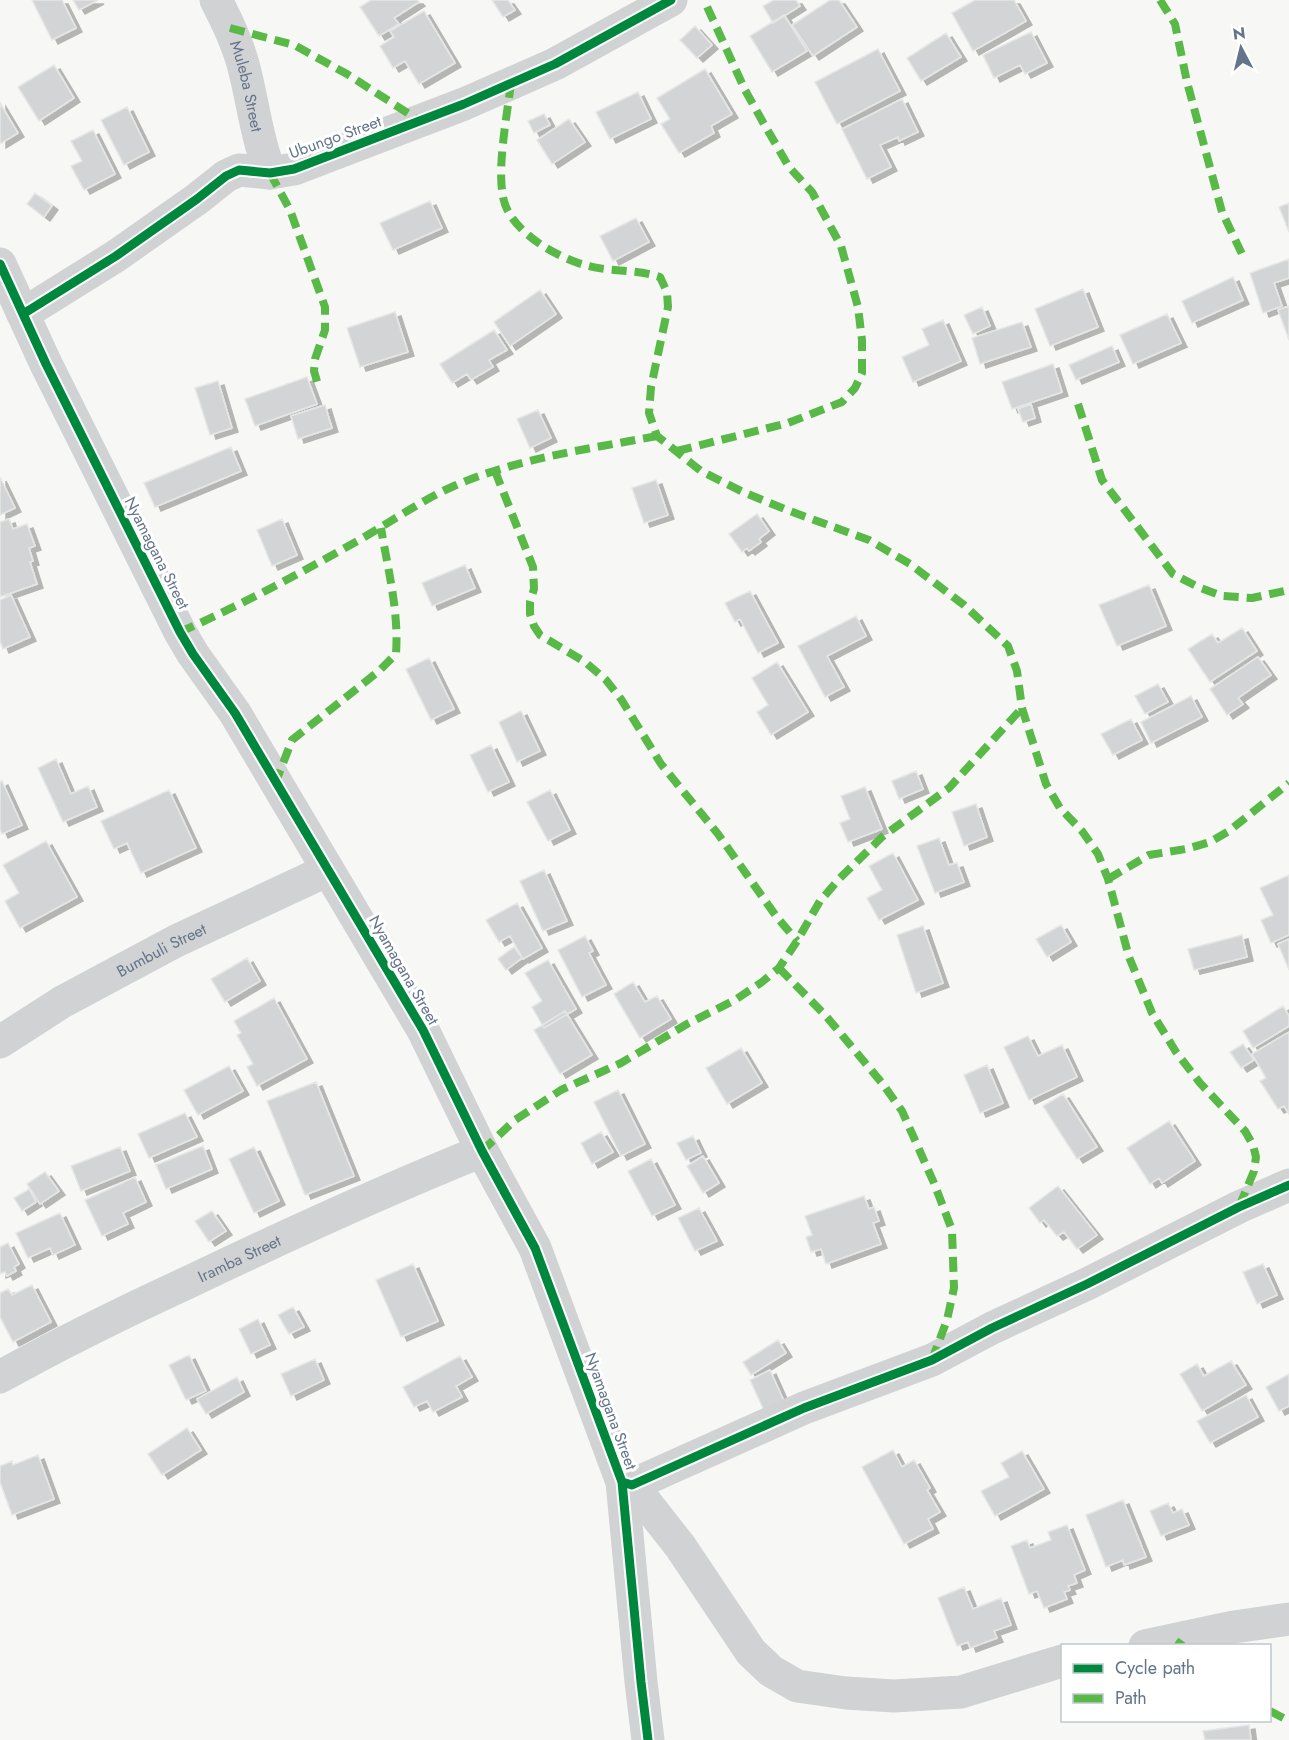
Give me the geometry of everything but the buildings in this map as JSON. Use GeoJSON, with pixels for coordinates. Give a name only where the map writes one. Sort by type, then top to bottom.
{"type":"FeatureCollection","features":[{"type":"Feature","properties":{"kind":"street","name":"Muleba Street"},"geometry":{"type":"LineString","coordinates":[[216,0],[230,28],[243,64],[259,144],[270,173]]}},
{"type":"Feature","properties":{"kind":"street","name":"Ubungo Street"},"geometry":{"type":"LineString","coordinates":[[23,314],[116,256],[226,176],[239,170],[270,173],[294,169],[464,104],[555,64],[671,0]]}},
{"type":"Feature","properties":{"kind":"street","name":"Nyamagana Street"},"geometry":{"type":"LineString","coordinates":[[0,264],[116,507],[180,632],[235,713],[423,1030],[482,1151],[535,1248],[627,1483],[641,1682],[648,1740]]}},
{"type":"Feature","properties":{"kind":"street","name":"Bumbuli Street"},"geometry":{"type":"LineString","coordinates":[[0,1042],[62,1002],[176,941],[328,870]]}},
{"type":"Feature","properties":{"kind":"street","name":"Iramba Street"},"geometry":{"type":"LineString","coordinates":[[0,1377],[57,1345],[285,1236],[403,1183],[482,1151]]}},
{"type":"Feature","properties":{"kind":"street"},"geometry":{"type":"LineString","coordinates":[[1061,1661],[961,1692],[894,1696],[846,1693],[797,1686],[771,1671],[751,1652],[680,1546],[627,1483],[804,1408],[932,1360],[992,1328],[1087,1284],[1239,1207],[1289,1185]]}},
{"type":"Feature","properties":{"kind":"street"},"geometry":{"type":"LineString","coordinates":[[1154,1644],[1234,1627],[1289,1619]]}},
{"type":"Feature","properties":{"kind":"marked path"},"geometry":{"type":"LineString","coordinates":[[677,451],[788,423],[842,402],[855,388],[862,373],[862,340],[858,307],[841,246],[812,192],[789,167],[745,90],[704,0]]}},
{"type":"Feature","properties":{"kind":"marked path"},"geometry":{"type":"LineString","coordinates":[[1160,0],[1175,24],[1187,82],[1222,212],[1242,254]]}},
{"type":"Feature","properties":{"kind":"marked path"},"geometry":{"type":"LineString","coordinates":[[230,28],[294,45],[347,74],[420,121]]}},
{"type":"Feature","properties":{"kind":"marked path"},"geometry":{"type":"LineString","coordinates":[[511,83],[503,141],[501,185],[507,209],[514,221],[524,232],[562,257],[588,266],[660,277],[667,292],[668,307],[651,387],[649,413],[657,436],[701,471],[743,492],[869,540],[910,564],[964,605],[1008,646],[1017,671],[1022,708],[1046,784],[1060,808],[1082,831],[1098,854],[1108,879],[1129,957],[1152,1013],[1176,1052],[1200,1083],[1245,1131],[1253,1145],[1256,1157],[1254,1171],[1239,1207]]}},
{"type":"Feature","properties":{"kind":"marked path"},"geometry":{"type":"LineString","coordinates":[[270,173],[290,210],[325,307],[325,330],[315,359],[314,371],[318,385]]}},
{"type":"Feature","properties":{"kind":"marked path"},"geometry":{"type":"LineString","coordinates":[[1078,404],[1102,480],[1173,574],[1222,596],[1252,598],[1289,590]]}},
{"type":"Feature","properties":{"kind":"marked path"},"geometry":{"type":"LineString","coordinates":[[180,632],[293,576],[429,498],[478,476],[528,461],[657,436]]}},
{"type":"Feature","properties":{"kind":"marked path"},"geometry":{"type":"LineString","coordinates":[[495,471],[533,567],[534,589],[530,602],[530,614],[534,626],[540,635],[585,662],[606,680],[621,699],[661,764],[718,834],[776,916],[797,941]]}},
{"type":"Feature","properties":{"kind":"marked path"},"geometry":{"type":"LineString","coordinates":[[275,784],[292,740],[379,671],[396,654],[394,606],[381,528]]}},
{"type":"Feature","properties":{"kind":"marked path"},"geometry":{"type":"LineString","coordinates":[[482,1151],[515,1120],[561,1090],[621,1063],[687,1024],[735,1000],[762,982],[779,968],[820,901],[840,878],[882,837],[949,788],[1022,708]]}},
{"type":"Feature","properties":{"kind":"marked path"},"geometry":{"type":"LineString","coordinates":[[1108,879],[1149,855],[1186,849],[1210,842],[1229,831],[1289,783]]}},
{"type":"Feature","properties":{"kind":"marked path"},"geometry":{"type":"LineString","coordinates":[[779,968],[826,1016],[882,1083],[902,1111],[934,1183],[952,1230],[954,1288],[947,1320],[932,1360]]}},
{"type":"Feature","properties":{"kind":"marked path"},"geometry":{"type":"LineString","coordinates":[[1176,1641],[1180,1644]]}},
{"type":"Feature","properties":{"kind":"marked path"},"geometry":{"type":"LineString","coordinates":[[1271,1712],[1289,1721]]}},
{"type":"Feature","properties":{"kind":"cycle path"},"geometry":{"type":"LineString","coordinates":[[23,314],[116,256],[226,176],[239,170],[270,173],[294,169],[464,104],[555,64],[671,0]]}},
{"type":"Feature","properties":{"kind":"cycle path"},"geometry":{"type":"LineString","coordinates":[[0,264],[46,364],[180,632],[235,713],[423,1030],[482,1151],[535,1248],[622,1482],[648,1740]]}},
{"type":"Feature","properties":{"kind":"cycle path"},"geometry":{"type":"LineString","coordinates":[[622,1482],[632,1485],[804,1408],[932,1360],[992,1328],[1087,1284],[1239,1207],[1289,1185]]}}]}
